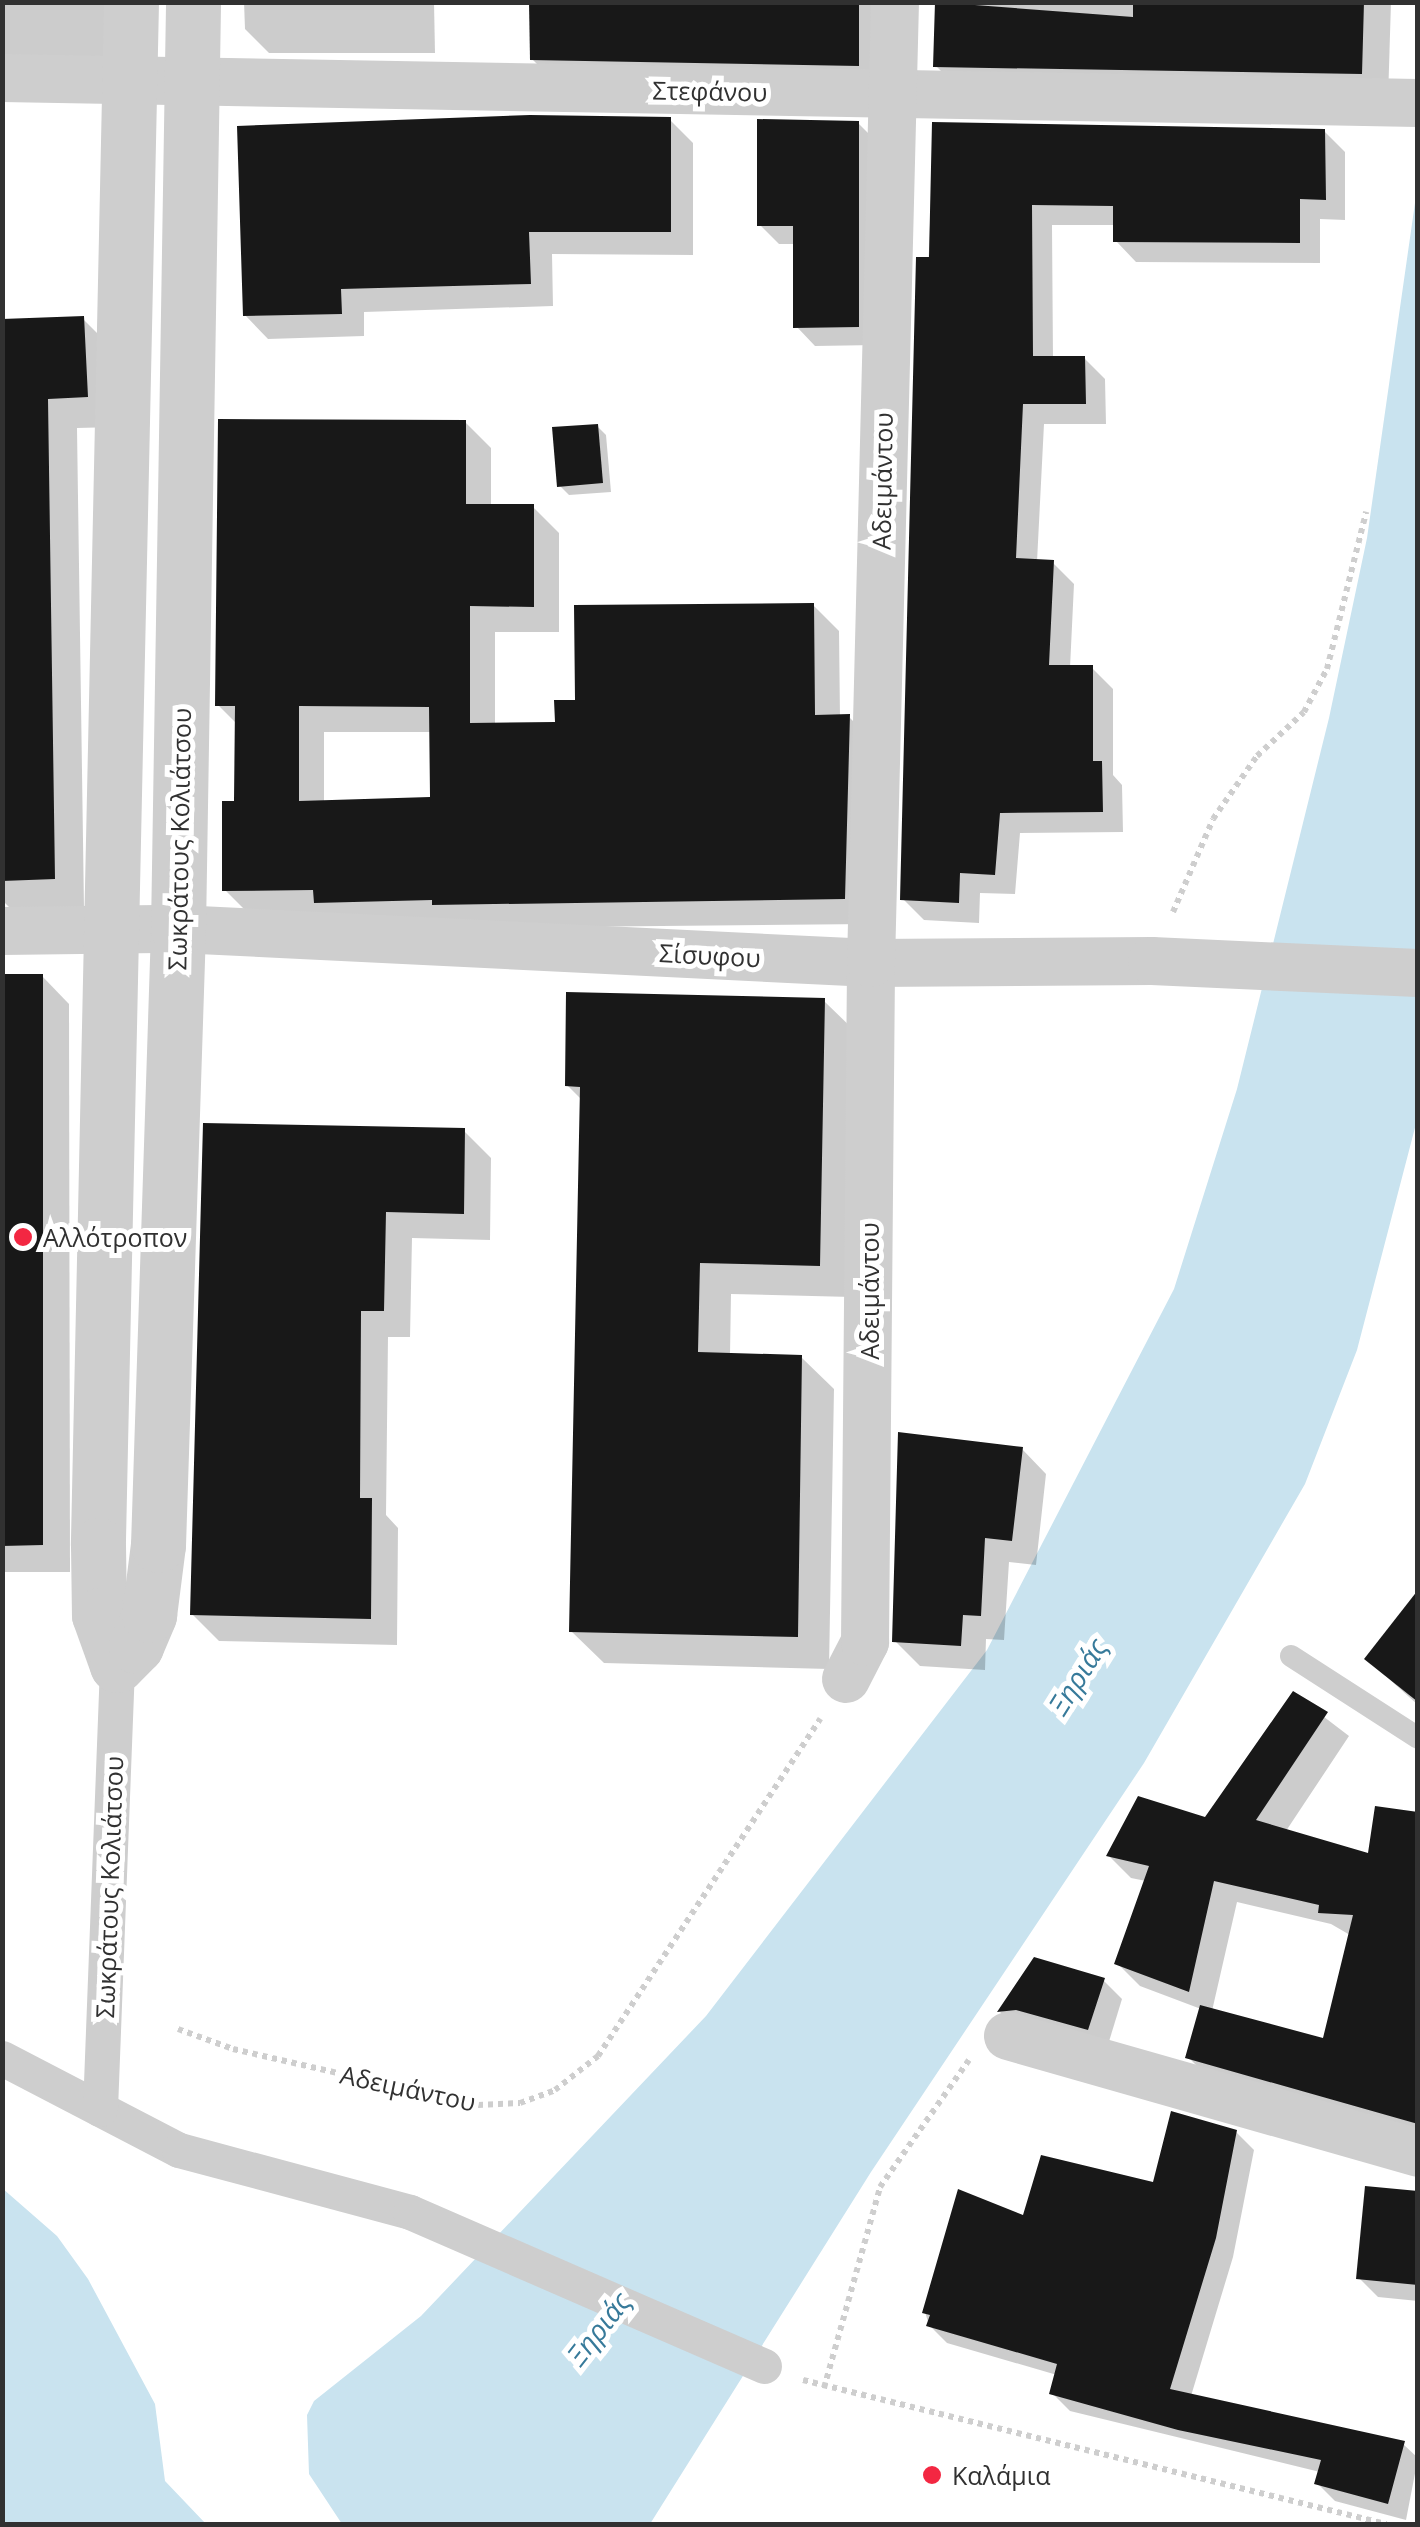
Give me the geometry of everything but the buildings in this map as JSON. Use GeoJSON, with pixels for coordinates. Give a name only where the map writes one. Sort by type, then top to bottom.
{"type":"FeatureCollection","features":[{"type":"Feature","properties":{"kind":"street","name":"Σωκράτους Κολιάτσου"},"geometry":{"type":"LineString","coordinates":[[100,2109],[117,1664],[100,1615],[98,1545],[131,2]]}},
{"type":"Feature","properties":{"kind":"street","name":"Σωκράτους Κολιάτσου"},"geometry":{"type":"LineString","coordinates":[[117,1664],[136,1646],[149,1615],[158,1545],[178,930],[193,2]]}},
{"type":"Feature","properties":{"kind":"street","name":"Αδειμάντου"},"geometry":{"type":"LineString","coordinates":[[846,1679],[865,1642],[871,962],[894,2]]}},
{"type":"Feature","properties":{"kind":"street","name":"Στεφάνου"},"geometry":{"type":"LineString","coordinates":[[2,78],[190,85],[1418,103]]}},
{"type":"Feature","properties":{"kind":"street","name":"Σίσυφου"},"geometry":{"type":"LineString","coordinates":[[2,931],[112,928],[871,962],[1152,961],[1418,973]]}},
{"type":"Feature","properties":{"kind":"street"},"geometry":{"type":"LineString","coordinates":[[1008,2036],[1418,2152]]}},
{"type":"Feature","properties":{"kind":"street"},"geometry":{"type":"LineString","coordinates":[[2,2058],[180,2150],[410,2212],[764,2366]]}},
{"type":"Feature","properties":{"kind":"lane"},"geometry":{"type":"LineString","coordinates":[[1291,1656],[1418,1738]]}},
{"type":"Feature","properties":{"kind":"path"},"geometry":{"type":"LineString","coordinates":[[1152,961],[1212,818],[1257,756],[1304,712],[1327,668],[1366,512]]}},
{"type":"Feature","properties":{"kind":"path","name":"Αδειμάντου"},"geometry":{"type":"LineString","coordinates":[[178,2029],[233,2049],[478,2104],[520,2103],[555,2090],[598,2056],[846,1679]]}},
{"type":"Feature","properties":{"kind":"path"},"geometry":{"type":"LineString","coordinates":[[1008,2036],[989,2030],[880,2187],[824,2388],[1386,2524]]}},
{"type":"Feature","properties":{"kind":"water","name":"Ξηριάς"},"geometry":{"type":"Polygon","coordinates":[[[1417,189],[1417,1120],[1357,1350],[1305,1484],[1144,1763],[871,2172],[650,2524],[342,2524],[309,2474],[307,2415],[314,2401],[421,2316],[706,2016],[987,1650],[1174,1289],[1237,1089],[1329,718],[1367,538],[1417,189]]]}},
{"type":"Feature","properties":{"kind":"water"},"geometry":{"type":"Polygon","coordinates":[[[2,2188],[57,2236],[88,2279],[155,2404],[165,2481],[206,2524],[3,2524],[2,2188]]]}},
{"type":"Feature","properties":{"kind":"place","name":"Αλλότροπον"},"geometry":{"type":"Point","coordinates":[23,1237]}},
{"type":"Feature","properties":{"kind":"place","name":"Καλάμια"},"geometry":{"type":"Point","coordinates":[932,2475]}}]}
